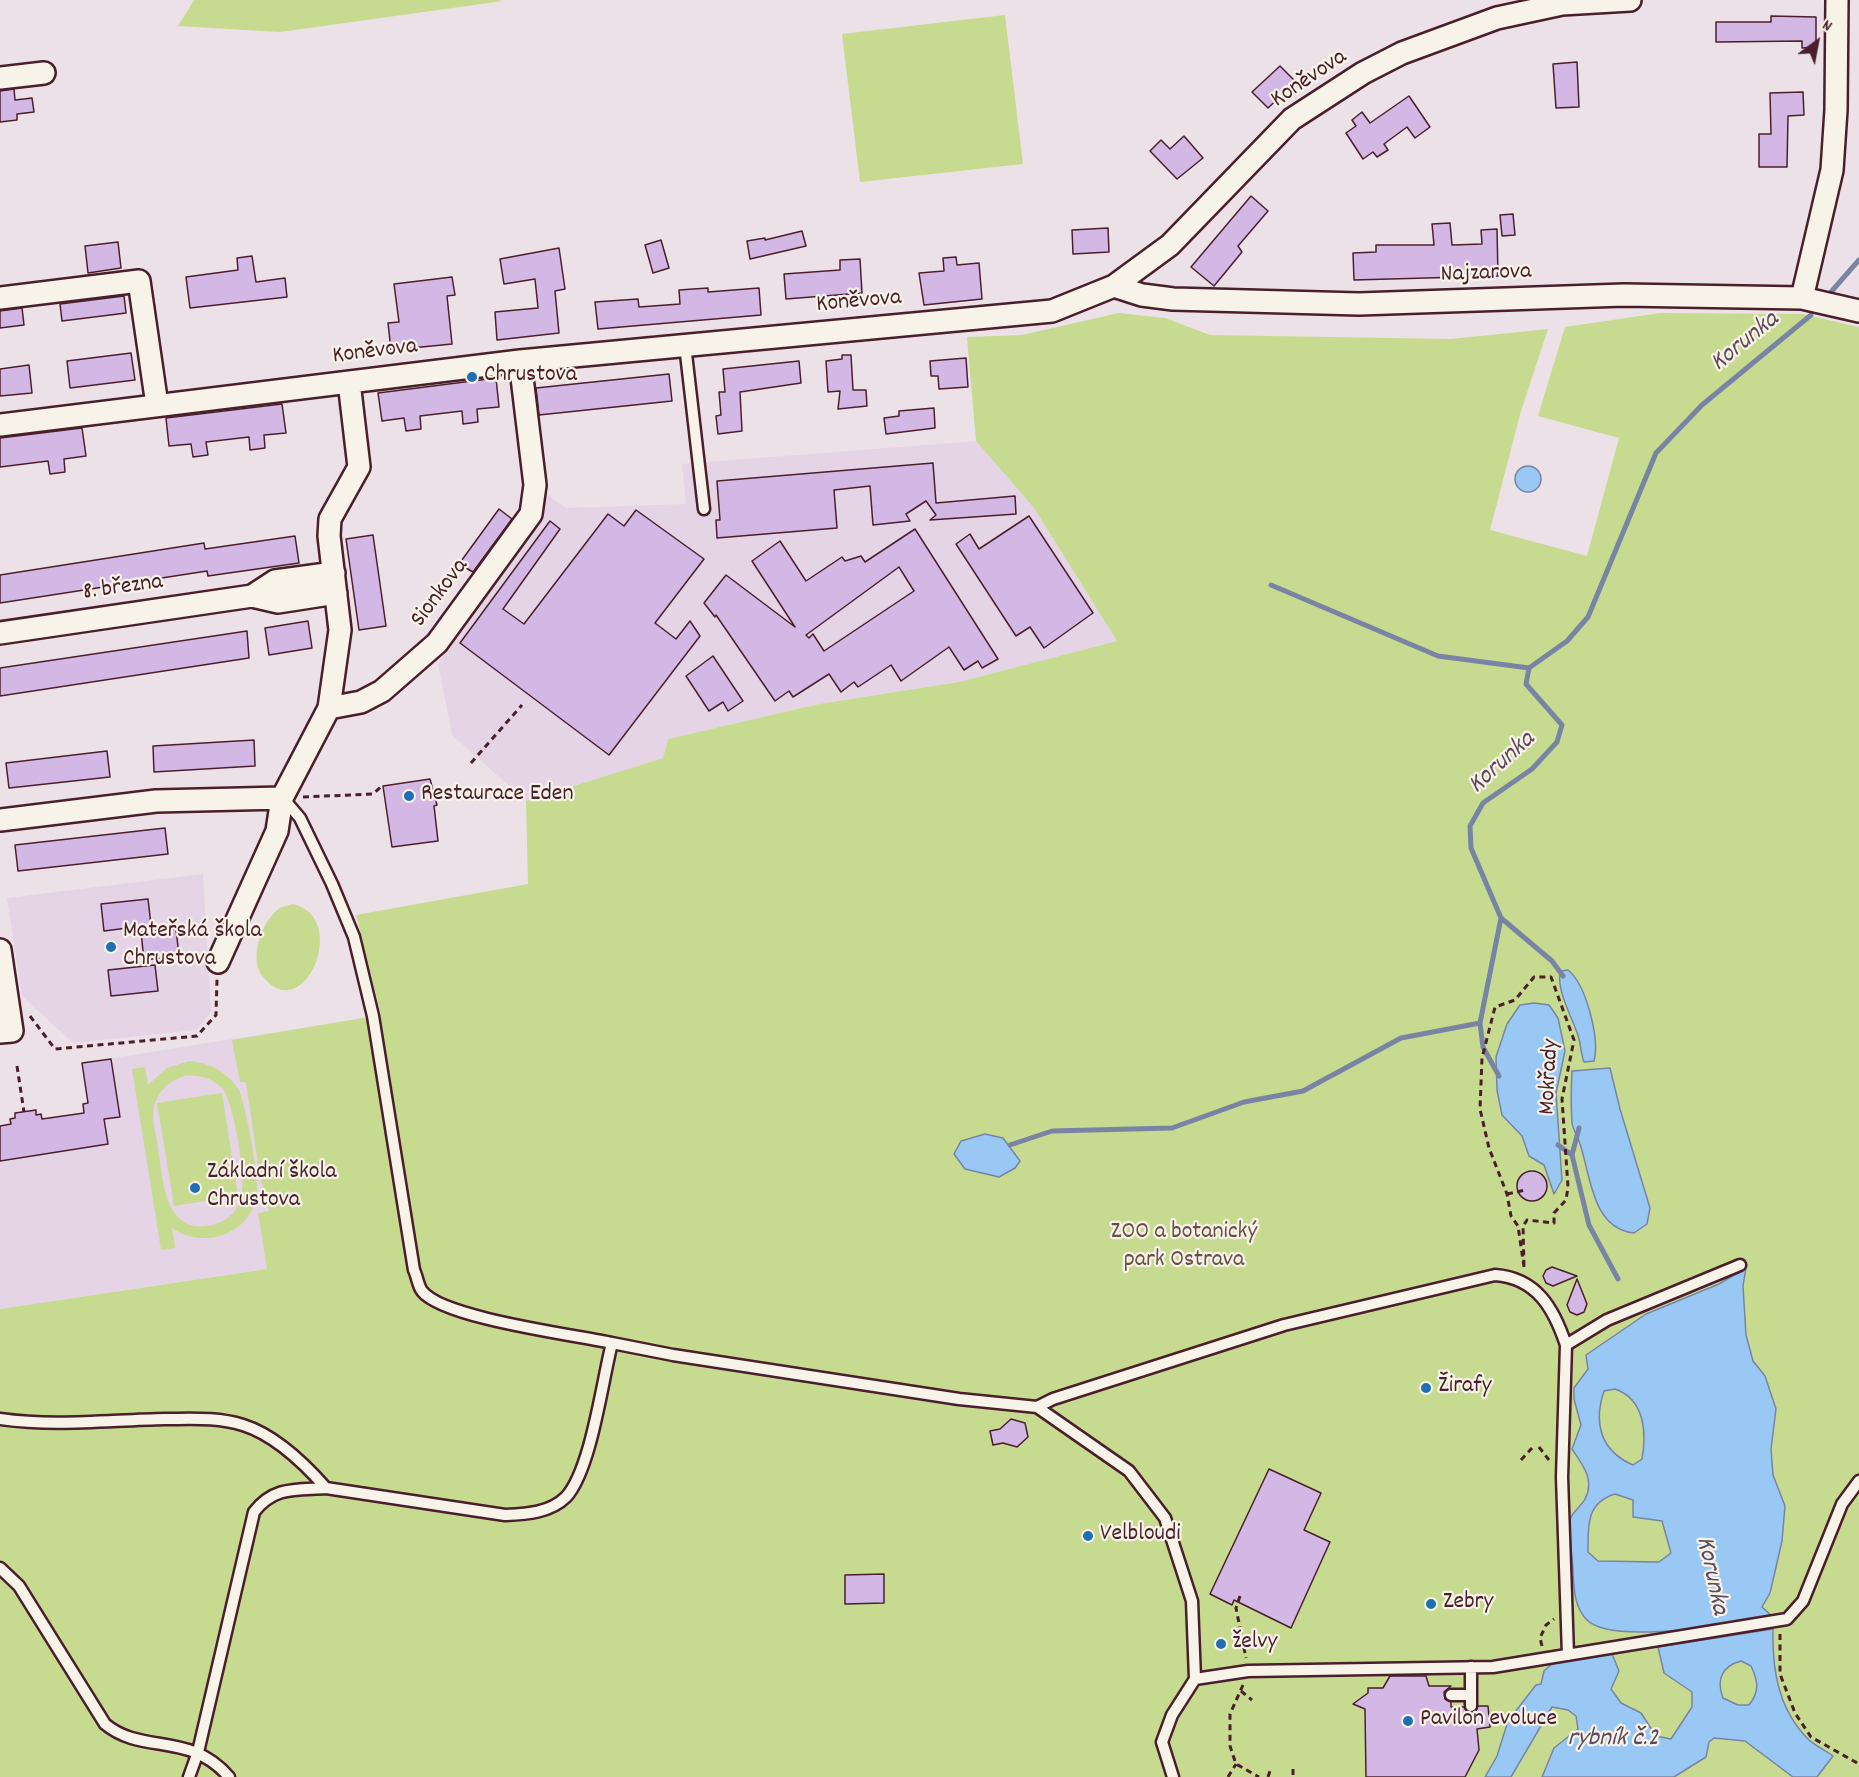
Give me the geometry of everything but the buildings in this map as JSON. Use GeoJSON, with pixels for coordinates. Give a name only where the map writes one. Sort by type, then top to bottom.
{"type":"FeatureCollection","features":[{"type":"Feature","properties":{"kind":"street","name":"Koněvova"},"geometry":{"type":"LineString","coordinates":[[0,425],[520,362],[1052,311],[1114,286],[1170,245],[1292,118],[1363,73],[1438,38],[1497,18],[1562,4],[1630,0]]}},
{"type":"Feature","properties":{"kind":"street"},"geometry":{"type":"LineString","coordinates":[[1802,298],[1832,170],[1836,110],[1837,0]]}},
{"type":"Feature","properties":{"kind":"street"},"geometry":{"type":"LineString","coordinates":[[0,78],[44,73]]}},
{"type":"Feature","properties":{"kind":"street"},"geometry":{"type":"LineString","coordinates":[[0,298],[139,281],[157,405]]}},
{"type":"Feature","properties":{"kind":"street","name":"Najzarova"},"geometry":{"type":"LineString","coordinates":[[1114,286],[1142,295],[1173,299],[1359,304],[1624,296],[1802,298],[1859,311]]}},
{"type":"Feature","properties":{"kind":"street","name":"Sionkova"},"geometry":{"type":"LineString","coordinates":[[329,708],[361,702],[382,692],[438,643],[531,514],[535,485],[520,362]]}},
{"type":"Feature","properties":{"kind":"street"},"geometry":{"type":"LineString","coordinates":[[218,962],[278,831],[282,798],[329,708],[340,630],[329,536],[330,519],[359,467],[349,382]]}},
{"type":"Feature","properties":{"kind":"street","name":"8. března"},"geometry":{"type":"LineString","coordinates":[[0,633],[252,596],[275,581],[335,583]]}},
{"type":"Feature","properties":{"kind":"street"},"geometry":{"type":"LineString","coordinates":[[0,820],[156,801],[282,798]]}},
{"type":"Feature","properties":{"kind":"street"},"geometry":{"type":"LineString","coordinates":[[0,950],[6,1031]]}},
{"type":"Feature","properties":{"kind":"lane"},"geometry":{"type":"LineString","coordinates":[[685,345],[704,509]]}},
{"type":"Feature","properties":{"kind":"lane"},"geometry":{"type":"LineString","coordinates":[[282,798],[300,818],[332,884],[354,937],[373,1016],[414,1270],[422,1292],[451,1308],[484,1317],[673,1355],[959,1399],[1037,1407],[1129,1471],[1165,1518],[1192,1601],[1195,1679],[1172,1715],[1162,1742],[1173,1777]]}},
{"type":"Feature","properties":{"kind":"lane"},"geometry":{"type":"LineString","coordinates":[[1566,1345],[1607,1320],[1740,1264]]}},
{"type":"Feature","properties":{"kind":"lane"},"geometry":{"type":"LineString","coordinates":[[1037,1407],[1053,1399],[1284,1325],[1495,1275],[1510,1276],[1535,1291],[1556,1316],[1566,1345],[1562,1477],[1569,1655]]}},
{"type":"Feature","properties":{"kind":"lane"},"geometry":{"type":"LineString","coordinates":[[189,1777],[198,1752],[254,1512],[263,1500],[285,1490],[326,1488],[505,1515],[529,1514],[549,1508],[565,1498],[581,1472],[612,1343]]}},
{"type":"Feature","properties":{"kind":"lane"},"geometry":{"type":"LineString","coordinates":[[0,1419],[41,1424],[213,1418],[244,1425],[274,1441],[312,1472],[326,1488]]}},
{"type":"Feature","properties":{"kind":"lane"},"geometry":{"type":"LineString","coordinates":[[1195,1679],[1248,1671],[1471,1667],[1547,1659],[1787,1619],[1803,1601],[1842,1504],[1859,1481]]}},
{"type":"Feature","properties":{"kind":"lane"},"geometry":{"type":"LineString","coordinates":[[0,1568],[19,1586],[105,1724],[115,1732],[132,1739],[161,1742],[198,1752],[230,1777]]}},
{"type":"Feature","properties":{"kind":"lane"},"geometry":{"type":"LineString","coordinates":[[1451,1695],[1471,1701],[1471,1667]]}},
{"type":"Feature","properties":{"kind":"path"},"geometry":{"type":"LineString","coordinates":[[471,763],[522,705]]}},
{"type":"Feature","properties":{"kind":"path"},"geometry":{"type":"LineString","coordinates":[[282,798],[373,794],[382,786]]}},
{"type":"Feature","properties":{"kind":"path"},"geometry":{"type":"LineString","coordinates":[[30,1015],[56,1049],[197,1036],[216,1015],[218,962]]}},
{"type":"Feature","properties":{"kind":"path","name":"Mokřady"},"geometry":{"type":"LineString","coordinates":[[1534,977],[1551,977],[1574,1040],[1562,1099],[1568,1187],[1566,1200],[1554,1213],[1554,1223],[1527,1220],[1520,1226],[1510,1216],[1508,1196],[1489,1148],[1480,1109],[1482,1058],[1495,1007],[1515,1000],[1534,977]]}},
{"type":"Feature","properties":{"kind":"path"},"geometry":{"type":"LineString","coordinates":[[17,1066],[24,1112]]}},
{"type":"Feature","properties":{"kind":"path"},"geometry":{"type":"LineString","coordinates":[[1508,1196],[1525,1190]]}},
{"type":"Feature","properties":{"kind":"path"},"geometry":{"type":"LineString","coordinates":[[1520,1226],[1525,1273],[1520,1226]]}},
{"type":"Feature","properties":{"kind":"path"},"geometry":{"type":"LineString","coordinates":[[1521,1460],[1532,1448]]}},
{"type":"Feature","properties":{"kind":"path"},"geometry":{"type":"LineString","coordinates":[[1547,1659],[1540,1638],[1546,1625],[1567,1602]]}},
{"type":"Feature","properties":{"kind":"path"},"geometry":{"type":"LineString","coordinates":[[1781,1620],[1780,1674],[1795,1713],[1810,1737],[1859,1764]]}},
{"type":"Feature","properties":{"kind":"path"},"geometry":{"type":"LineString","coordinates":[[1241,1691],[1252,1700]]}},
{"type":"Feature","properties":{"kind":"path"},"geometry":{"type":"LineString","coordinates":[[1228,1777],[1236,1764],[1259,1777]]}},
{"type":"Feature","properties":{"kind":"path"},"geometry":{"type":"LineString","coordinates":[[1268,1777],[1271,1768]]}},
{"type":"Feature","properties":{"kind":"path"},"geometry":{"type":"LineString","coordinates":[[1293,1769],[1293,1777]]}},
{"type":"Feature","properties":{"kind":"shaded area"},"geometry":{"type":"Polygon","coordinates":[[[976,441],[1034,508],[1117,641],[959,682],[819,704],[668,739],[663,758],[526,801],[452,735],[438,664],[457,635],[438,619],[473,573],[459,564],[499,509],[512,519],[515,514],[535,526],[541,490],[566,508],[686,504],[682,464],[976,441]]]}},
{"type":"Feature","properties":{"kind":"shaded area","name":"Mateřská škola Chrustova"},"geometry":{"type":"Polygon","coordinates":[[[203,874],[211,1012],[196,1030],[73,1043],[22,996],[7,898],[203,874]]]}},
{"type":"Feature","properties":{"kind":"shaded area","name":"Základní škola Chrustova"},"geometry":{"type":"Polygon","coordinates":[[[365,1018],[306,1263],[0,1309],[0,1126],[11,1124],[10,1119],[15,1118],[15,1113],[36,1110],[36,1115],[41,1114],[43,1119],[84,1113],[83,1104],[88,1102],[82,1063],[365,1018]]]}},
{"type":"Feature","properties":{"kind":"green space"},"geometry":{"type":"Polygon","coordinates":[[[194,0],[503,1],[280,32],[178,26],[194,0]]]}},
{"type":"Feature","properties":{"kind":"green space"},"geometry":{"type":"Polygon","coordinates":[[[1005,15],[1023,164],[860,182],[842,34],[1005,15]]]}},
{"type":"Feature","properties":{"kind":"green space","name":"ZOO a botanický park Ostrava"},"geometry":{"type":"Polygon","coordinates":[[[1119,313],[1165,318],[1210,335],[1451,339],[1548,329],[1521,411],[1490,530],[1587,556],[1619,438],[1538,416],[1565,327],[1660,313],[1802,314],[1859,327],[1859,1777],[0,1777],[0,1309],[267,1269],[258,1213],[269,1211],[260,1178],[246,1082],[240,1082],[232,1040],[381,1015],[356,915],[528,884],[526,801],[663,758],[668,739],[819,704],[959,682],[1117,641],[1034,508],[976,441],[967,337],[1022,335],[1119,313]]]}},
{"type":"Feature","properties":{"kind":"green space"},"geometry":{"type":"Polygon","coordinates":[[[293,904],[310,913],[319,929],[320,948],[314,966],[305,981],[292,990],[277,988],[261,974],[257,948],[268,920],[280,908],[293,904]]]}},
{"type":"Feature","properties":{"kind":"green space"},"geometry":{"type":"Polygon","coordinates":[[[189,1061],[204,1064],[224,1073],[239,1090],[251,1142],[257,1194],[246,1220],[236,1229],[224,1235],[198,1238],[184,1235],[172,1228],[175,1248],[161,1250],[132,1069],[145,1067],[148,1085],[167,1068],[189,1061]],[[189,1076],[174,1080],[161,1092],[154,1107],[154,1128],[165,1189],[175,1214],[184,1222],[196,1226],[212,1225],[222,1222],[237,1208],[242,1190],[241,1160],[227,1096],[222,1088],[209,1079],[189,1076]]]}},
{"type":"Feature","properties":{"kind":"green space"},"geometry":{"type":"Polygon","coordinates":[[[222,1093],[238,1196],[174,1206],[157,1103],[222,1093]]]}},
{"type":"Feature","properties":{"kind":"water"},"geometry":{"type":"Polygon","coordinates":[[[1528,466],[1537,470],[1541,479],[1537,488],[1528,492],[1519,488],[1515,479],[1519,470],[1528,466]]]}},
{"type":"Feature","properties":{"kind":"water"},"geometry":{"type":"Polygon","coordinates":[[[1568,970],[1575,977],[1590,1012],[1595,1039],[1594,1061],[1584,1062],[1577,1032],[1560,986],[1561,971],[1568,970]]]}},
{"type":"Feature","properties":{"kind":"water"},"geometry":{"type":"Polygon","coordinates":[[[1534,1003],[1549,1005],[1558,1018],[1565,1051],[1556,1093],[1562,1180],[1554,1194],[1544,1165],[1529,1156],[1522,1136],[1502,1115],[1497,1090],[1496,1057],[1507,1024],[1520,1005],[1534,1003]]]}},
{"type":"Feature","properties":{"kind":"water"},"geometry":{"type":"Polygon","coordinates":[[[1610,1068],[1650,1208],[1647,1224],[1634,1233],[1620,1229],[1609,1222],[1601,1211],[1595,1199],[1572,1123],[1572,1071],[1610,1068]]]}},
{"type":"Feature","properties":{"kind":"water"},"geometry":{"type":"Polygon","coordinates":[[[985,1134],[1003,1138],[1020,1161],[1015,1168],[999,1177],[965,1169],[954,1154],[961,1141],[985,1134]]]}},
{"type":"Feature","properties":{"kind":"water"},"geometry":{"type":"Polygon","coordinates":[[[1746,1268],[1743,1286],[1746,1335],[1753,1361],[1765,1376],[1776,1409],[1771,1449],[1773,1475],[1785,1506],[1782,1541],[1770,1593],[1762,1607],[1773,1617],[1705,1627],[1647,1632],[1600,1627],[1582,1614],[1574,1590],[1570,1522],[1572,1515],[1585,1499],[1589,1485],[1586,1473],[1572,1449],[1581,1425],[1574,1399],[1574,1388],[1588,1369],[1586,1355],[1646,1314],[1719,1284],[1746,1268]],[[1615,1389],[1604,1391],[1599,1415],[1602,1435],[1613,1452],[1633,1465],[1642,1459],[1644,1438],[1641,1417],[1632,1400],[1615,1389]],[[1615,1494],[1599,1503],[1594,1509],[1589,1525],[1588,1552],[1598,1561],[1659,1562],[1671,1553],[1662,1521],[1633,1517],[1633,1500],[1615,1494]]]}},
{"type":"Feature","properties":{"kind":"water","name":"rybník č.2"},"geometry":{"type":"Polygon","coordinates":[[[1773,1629],[1776,1673],[1789,1713],[1809,1740],[1833,1756],[1817,1777],[1793,1777],[1745,1741],[1714,1738],[1709,1742],[1706,1757],[1674,1777],[1542,1777],[1554,1748],[1578,1729],[1576,1716],[1568,1710],[1552,1707],[1511,1777],[1485,1777],[1497,1756],[1508,1721],[1536,1685],[1541,1684],[1544,1671],[1553,1663],[1612,1654],[1619,1671],[1611,1689],[1621,1703],[1641,1713],[1656,1736],[1671,1739],[1692,1707],[1692,1692],[1664,1673],[1658,1647],[1773,1629]],[[1741,1661],[1725,1670],[1720,1685],[1723,1698],[1738,1705],[1749,1705],[1757,1686],[1751,1666],[1741,1661]]]}},
{"type":"Feature","properties":{"kind":"waterway","name":"Korunka"},"geometry":{"type":"LineString","coordinates":[[1831,292],[1859,260]]}},
{"type":"Feature","properties":{"kind":"waterway","name":"Korunka"},"geometry":{"type":"LineString","coordinates":[[1499,1076],[1483,1047],[1480,1023],[1501,918],[1471,848],[1470,826],[1483,803],[1532,769],[1557,742],[1562,725],[1526,684],[1529,668],[1567,641],[1588,617],[1656,453],[1702,405],[1811,315]]}},
{"type":"Feature","properties":{"kind":"waterway"},"geometry":{"type":"LineString","coordinates":[[1271,585],[1438,656],[1529,668]]}},
{"type":"Feature","properties":{"kind":"waterway"},"geometry":{"type":"LineString","coordinates":[[1501,918],[1552,961],[1563,976]]}},
{"type":"Feature","properties":{"kind":"waterway"},"geometry":{"type":"LineString","coordinates":[[1010,1145],[1052,1131],[1172,1128],[1244,1102],[1303,1091],[1401,1038],[1480,1023]]}},
{"type":"Feature","properties":{"kind":"waterway"},"geometry":{"type":"LineString","coordinates":[[1572,1155],[1579,1128]]}},
{"type":"Feature","properties":{"kind":"waterway","name":"Korunka"},"geometry":{"type":"LineString","coordinates":[[1558,1145],[1572,1155],[1589,1225],[1618,1279]]}},
{"type":"Feature","properties":{"kind":"place","name":"Chrustova"},"geometry":{"type":"Point","coordinates":[472,377]}},
{"type":"Feature","properties":{"kind":"place","name":"Restaurace Eden"},"geometry":{"type":"Point","coordinates":[409,796]}},
{"type":"Feature","properties":{"kind":"place","name":"Mateřská škola Chrustova"},"geometry":{"type":"Point","coordinates":[111,947]}},
{"type":"Feature","properties":{"kind":"place","name":"Základní škola Chrustova"},"geometry":{"type":"Point","coordinates":[195,1188]}},
{"type":"Feature","properties":{"kind":"place","name":"Žirafy"},"geometry":{"type":"Point","coordinates":[1426,1388]}},
{"type":"Feature","properties":{"kind":"place","name":"Velbloudi"},"geometry":{"type":"Point","coordinates":[1088,1536]}},
{"type":"Feature","properties":{"kind":"place","name":"Zebry"},"geometry":{"type":"Point","coordinates":[1431,1604]}},
{"type":"Feature","properties":{"kind":"place","name":"želvy"},"geometry":{"type":"Point","coordinates":[1221,1644]}},
{"type":"Feature","properties":{"kind":"place","name":"Pavilon evoluce"},"geometry":{"type":"Point","coordinates":[1408,1721]}}]}
